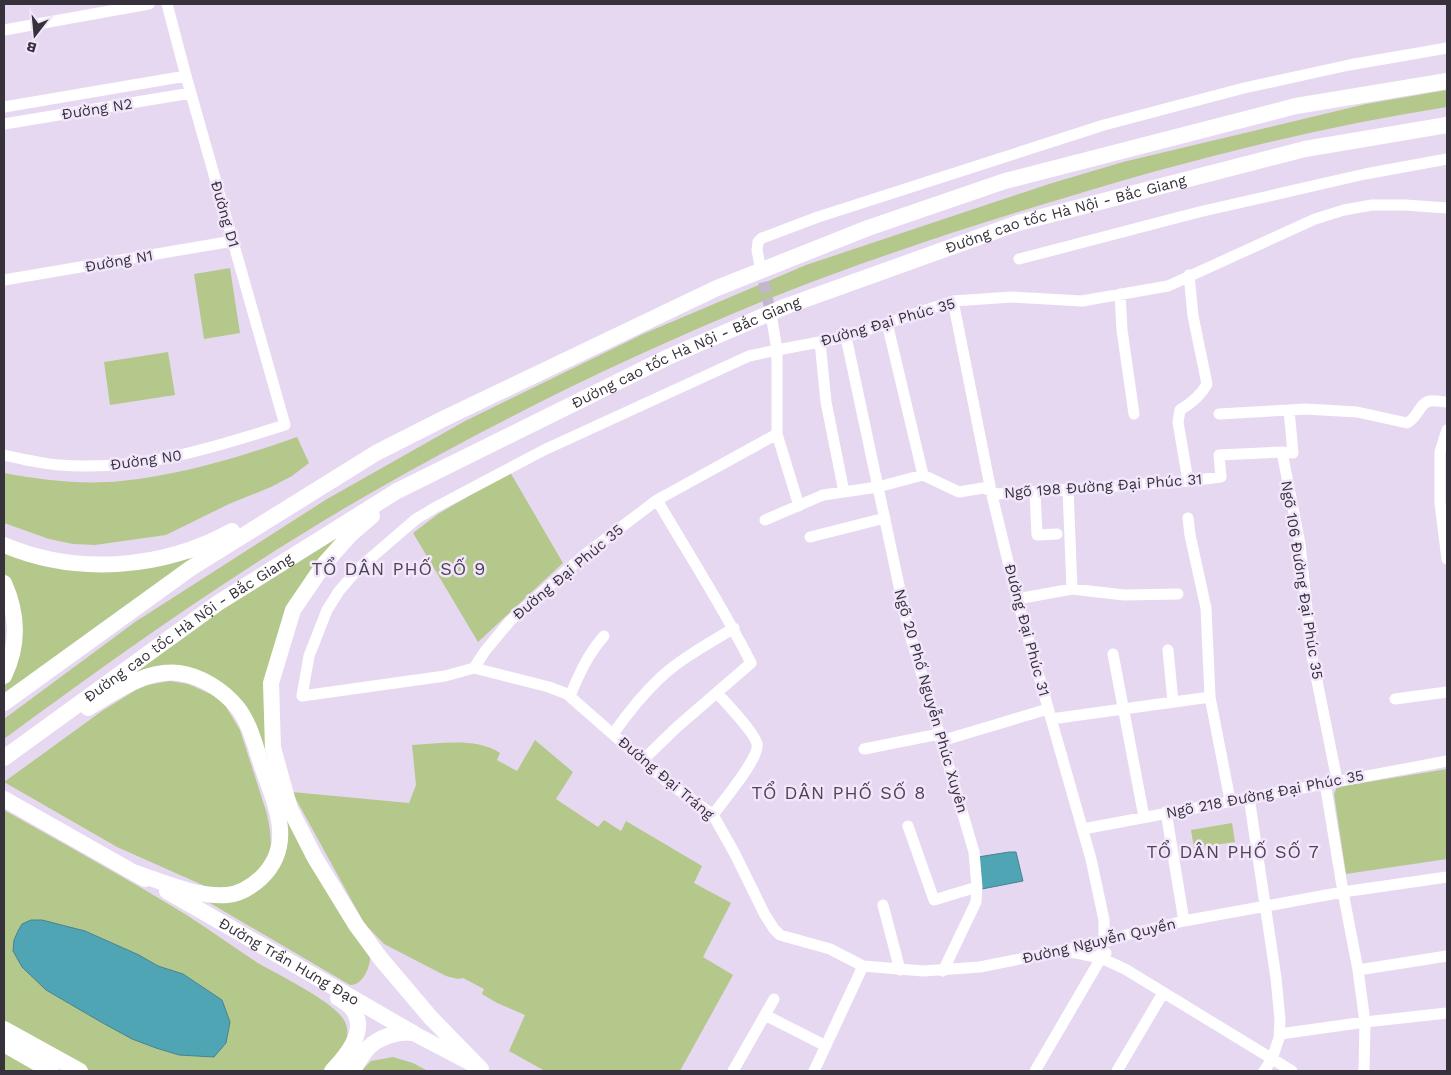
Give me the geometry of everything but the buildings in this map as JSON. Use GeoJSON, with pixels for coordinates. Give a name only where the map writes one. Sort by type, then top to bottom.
{"type":"FeatureCollection","features":[{"type":"Feature","properties":{"kind":"highway"},"geometry":{"type":"LineString","coordinates":[[4,703],[191,568],[376,453],[717,288],[868,228],[1005,181],[1296,106],[1447,81]]}},
{"type":"Feature","properties":{"kind":"highway","name":"Đường cao tốc Hà Nội - Bắc Giang"},"geometry":{"type":"LineString","coordinates":[[10,753],[218,603],[398,491],[668,357],[784,307],[1018,223],[1305,149],[1447,125]]}},
{"type":"Feature","properties":{"kind":"highway"},"geometry":{"type":"LineString","coordinates":[[4,545],[50,559],[82,564],[126,563],[175,555],[198,548],[231,532],[370,448],[443,419]]}},
{"type":"Feature","properties":{"kind":"highway"},"geometry":{"type":"LineString","coordinates":[[484,1070],[431,1018],[381,959],[356,926],[315,858],[290,809],[274,748],[271,683],[293,610],[325,563],[351,534],[371,517],[489,445]]}},
{"type":"Feature","properties":{"kind":"highway"},"geometry":{"type":"LineString","coordinates":[[4,583],[16,624],[13,652],[4,676]]}},
{"type":"Feature","properties":{"kind":"highway"},"geometry":{"type":"LineString","coordinates":[[10,753],[118,691],[154,675],[179,674],[197,678],[215,687],[238,707],[251,733],[278,813],[281,828],[280,846],[275,860],[266,874],[256,883],[238,893],[227,895],[185,890],[136,873]]}},
{"type":"Feature","properties":{"kind":"highway","name":"Đường Trần Hưng Đạo"},"geometry":{"type":"LineString","coordinates":[[4,799],[413,1033]]}},
{"type":"Feature","properties":{"kind":"highway"},"geometry":{"type":"LineString","coordinates":[[270,951],[353,1009],[357,1018],[357,1033],[350,1049],[332,1071]]}},
{"type":"Feature","properties":{"kind":"highway"},"geometry":{"type":"LineString","coordinates":[[4,1029],[80,1071]]}},
{"type":"Feature","properties":{"kind":"highway"},"geometry":{"type":"LineString","coordinates":[[352,1071],[374,1043],[395,1034],[413,1033]]}},
{"type":"Feature","properties":{"kind":"highway"},"geometry":{"type":"LineString","coordinates":[[4,1044],[51,1071]]}},
{"type":"Feature","properties":{"kind":"main road","name":"Đường Trần Hưng Đạo"},"geometry":{"type":"LineString","coordinates":[[413,1033],[484,1070]]}},
{"type":"Feature","properties":{"kind":"street"},"geometry":{"type":"LineString","coordinates":[[4,30],[149,4]]}},
{"type":"Feature","properties":{"kind":"street","name":"Đường D1"},"geometry":{"type":"LineString","coordinates":[[167,4],[285,425]]}},
{"type":"Feature","properties":{"kind":"street"},"geometry":{"type":"LineString","coordinates":[[760,266],[757,250],[758,242],[762,238],[818,217],[1104,125],[1244,88],[1349,65],[1447,48]]}},
{"type":"Feature","properties":{"kind":"street","name":"Đường N2"},"geometry":{"type":"LineString","coordinates":[[4,107],[186,76]]}},
{"type":"Feature","properties":{"kind":"street","name":"Đường N2"},"geometry":{"type":"LineString","coordinates":[[4,124],[191,93]]}},
{"type":"Feature","properties":{"kind":"street"},"geometry":{"type":"LineString","coordinates":[[73,95],[76,112]]}},
{"type":"Feature","properties":{"kind":"street"},"geometry":{"type":"LineString","coordinates":[[1019,259],[1199,212],[1355,176],[1447,159]]}},
{"type":"Feature","properties":{"kind":"street","name":"Đường Đại Phúc 35"},"geometry":{"type":"LineString","coordinates":[[777,434],[657,500],[577,561],[510,621],[477,661],[474,668],[445,676],[302,696],[309,656],[327,610],[339,591],[358,569],[416,519],[544,450],[749,356],[846,337],[953,301],[1012,297],[1082,301],[1168,286],[1315,219],[1344,210],[1372,205],[1447,208]]}},
{"type":"Feature","properties":{"kind":"street","name":"Đường N1"},"geometry":{"type":"LineString","coordinates":[[4,280],[233,241]]}},
{"type":"Feature","properties":{"kind":"street"},"geometry":{"type":"LineString","coordinates":[[1188,481],[1178,422],[1180,410],[1189,405],[1204,390],[1207,384],[1193,316],[1189,275]]}},
{"type":"Feature","properties":{"kind":"street"},"geometry":{"type":"LineString","coordinates":[[1120,294],[1122,330],[1134,414]]}},
{"type":"Feature","properties":{"kind":"street","name":"Đường Đại Phúc 31"},"geometry":{"type":"LineString","coordinates":[[953,301],[990,491],[1017,599],[1091,859],[1104,920],[1104,942],[1101,958]]}},
{"type":"Feature","properties":{"kind":"street"},"geometry":{"type":"LineString","coordinates":[[772,320],[777,350],[777,434],[799,506]]}},
{"type":"Feature","properties":{"kind":"street"},"geometry":{"type":"LineString","coordinates":[[765,520],[824,495],[878,487],[923,475],[887,323]]}},
{"type":"Feature","properties":{"kind":"street","name":"Ngõ 20 Phố Nguyễn Phúc Xuyên"},"geometry":{"type":"LineString","coordinates":[[846,337],[908,628],[974,852],[977,887],[976,902],[942,971]]}},
{"type":"Feature","properties":{"kind":"street"},"geometry":{"type":"LineString","coordinates":[[820,342],[826,402],[844,492]]}},
{"type":"Feature","properties":{"kind":"street"},"geometry":{"type":"LineString","coordinates":[[1218,414],[1305,409],[1357,412],[1407,423],[1416,417],[1424,404],[1429,401],[1447,402]]}},
{"type":"Feature","properties":{"kind":"street"},"geometry":{"type":"LineString","coordinates":[[1282,452],[1293,453],[1289,410]]}},
{"type":"Feature","properties":{"kind":"street","name":"Đường N0"},"geometry":{"type":"LineString","coordinates":[[4,455],[59,465],[122,465],[191,454],[285,425]]}},
{"type":"Feature","properties":{"kind":"street"},"geometry":{"type":"LineString","coordinates":[[1447,430],[1440,503],[1445,528],[1447,559]]}},
{"type":"Feature","properties":{"kind":"street","name":"Ngõ 198 Đường Đại Phúc 31"},"geometry":{"type":"LineString","coordinates":[[923,475],[959,492],[983,488],[998,494],[1035,492],[1188,481],[1221,476],[1219,455],[1282,452]]}},
{"type":"Feature","properties":{"kind":"street","name":"Ngõ 106 Đường Đại Phúc 35"},"geometry":{"type":"LineString","coordinates":[[1282,452],[1300,544],[1312,656],[1331,782],[1343,892],[1358,970],[1365,1022],[1364,1071]]}},
{"type":"Feature","properties":{"kind":"street"},"geometry":{"type":"LineString","coordinates":[[1068,489],[1072,589]]}},
{"type":"Feature","properties":{"kind":"street"},"geometry":{"type":"LineString","coordinates":[[1035,492],[1037,535],[1057,534]]}},
{"type":"Feature","properties":{"kind":"street"},"geometry":{"type":"LineString","coordinates":[[643,760],[677,727],[751,663],[734,628],[657,500]]}},
{"type":"Feature","properties":{"kind":"street"},"geometry":{"type":"LineString","coordinates":[[810,536],[884,518]]}},
{"type":"Feature","properties":{"kind":"street"},"geometry":{"type":"LineString","coordinates":[[1188,518],[1206,608],[1210,697],[1230,800]]}},
{"type":"Feature","properties":{"kind":"street"},"geometry":{"type":"LineString","coordinates":[[1017,599],[1072,589],[1124,595],[1178,594]]}},
{"type":"Feature","properties":{"kind":"street"},"geometry":{"type":"LineString","coordinates":[[613,734],[634,704],[661,676],[734,628]]}},
{"type":"Feature","properties":{"kind":"street"},"geometry":{"type":"LineString","coordinates":[[570,696],[592,650],[604,636]]}},
{"type":"Feature","properties":{"kind":"street"},"geometry":{"type":"LineString","coordinates":[[1168,650],[1174,702]]}},
{"type":"Feature","properties":{"kind":"street"},"geometry":{"type":"LineString","coordinates":[[1113,654],[1144,817]]}},
{"type":"Feature","properties":{"kind":"street","name":"Đường Đại Tráng"},"geometry":{"type":"LineString","coordinates":[[474,668],[556,689],[570,696],[665,780],[713,815],[735,854],[765,915],[776,932],[780,935],[830,949],[863,966]]}},
{"type":"Feature","properties":{"kind":"street"},"geometry":{"type":"LineString","coordinates":[[1396,699],[1447,692]]}},
{"type":"Feature","properties":{"kind":"street"},"geometry":{"type":"LineString","coordinates":[[713,815],[749,766],[756,753],[758,744],[752,734],[717,693]]}},
{"type":"Feature","properties":{"kind":"street"},"geometry":{"type":"LineString","coordinates":[[864,749],[940,738],[1050,714],[1123,709],[1210,697]]}},
{"type":"Feature","properties":{"kind":"street","name":"Ngõ 218 Đường Đại Phúc 35"},"geometry":{"type":"LineString","coordinates":[[1083,829],[1230,800],[1447,761]]}},
{"type":"Feature","properties":{"kind":"street"},"geometry":{"type":"LineString","coordinates":[[1249,798],[1276,978],[1280,1034],[1272,1059],[1264,1071]]}},
{"type":"Feature","properties":{"kind":"street"},"geometry":{"type":"LineString","coordinates":[[1166,812],[1184,922]]}},
{"type":"Feature","properties":{"kind":"street"},"geometry":{"type":"LineString","coordinates":[[908,826],[934,900],[977,887]]}},
{"type":"Feature","properties":{"kind":"street","name":"Đường Nguyễn Quyền"},"geometry":{"type":"LineString","coordinates":[[863,966],[900,970],[942,971],[980,967],[1104,942],[1184,922],[1343,892],[1447,877]]}},
{"type":"Feature","properties":{"kind":"street"},"geometry":{"type":"LineString","coordinates":[[882,906],[900,970]]}},
{"type":"Feature","properties":{"kind":"street"},"geometry":{"type":"LineString","coordinates":[[1035,1071],[1101,958],[1126,935]]}},
{"type":"Feature","properties":{"kind":"street"},"geometry":{"type":"LineString","coordinates":[[1061,950],[1101,958],[1125,969],[1292,1071]]}},
{"type":"Feature","properties":{"kind":"street"},"geometry":{"type":"LineString","coordinates":[[1358,970],[1447,956]]}},
{"type":"Feature","properties":{"kind":"street"},"geometry":{"type":"LineString","coordinates":[[814,1071],[863,966]]}},
{"type":"Feature","properties":{"kind":"street"},"geometry":{"type":"LineString","coordinates":[[1117,1071],[1163,993]]}},
{"type":"Feature","properties":{"kind":"street"},"geometry":{"type":"LineString","coordinates":[[733,1071],[774,998]]}},
{"type":"Feature","properties":{"kind":"street"},"geometry":{"type":"LineString","coordinates":[[1280,1034],[1447,1013]]}},
{"type":"Feature","properties":{"kind":"street"},"geometry":{"type":"LineString","coordinates":[[765,1015],[826,1046]]}},
{"type":"Feature","properties":{"kind":"green space"},"geometry":{"type":"Polygon","coordinates":[[[1447,90],[1447,107],[1347,125],[1248,147],[1100,187],[951,233],[852,267],[786,292],[679,337],[522,411],[369,494],[275,551],[183,611],[4,739],[4,719],[135,622],[327,499],[465,421],[643,334],[806,265],[1049,184],[1123,162],[1366,104],[1447,90]]]}},
{"type":"Feature","properties":{"kind":"green space"},"geometry":{"type":"Polygon","coordinates":[[[230,268],[240,333],[204,339],[194,274],[230,268]]]}},
{"type":"Feature","properties":{"kind":"green space"},"geometry":{"type":"Polygon","coordinates":[[[168,352],[175,395],[110,405],[104,362],[168,352]]]}},
{"type":"Feature","properties":{"kind":"green space"},"geometry":{"type":"Polygon","coordinates":[[[297,437],[309,463],[292,476],[166,535],[95,545],[73,544],[49,539],[4,523],[4,473],[47,480],[77,482],[121,481],[188,470],[297,437]]]}},
{"type":"Feature","properties":{"kind":"green space"},"geometry":{"type":"Polygon","coordinates":[[[510,472],[563,563],[478,642],[413,533],[438,514],[510,472]]]}},
{"type":"Feature","properties":{"kind":"green space"},"geometry":{"type":"Polygon","coordinates":[[[340,533],[277,640],[271,774],[214,681],[131,675],[253,587],[340,533]]]}},
{"type":"Feature","properties":{"kind":"green space"},"geometry":{"type":"Polygon","coordinates":[[[4,551],[167,563],[202,556],[4,693],[4,688],[12,670],[12,589],[4,572],[4,551]]]}},
{"type":"Feature","properties":{"kind":"green space"},"geometry":{"type":"Polygon","coordinates":[[[170,681],[188,684],[213,695],[225,705],[240,730],[267,814],[271,844],[269,855],[258,873],[232,889],[207,887],[117,847],[4,782],[102,711],[136,690],[147,685],[170,681]]]}},
{"type":"Feature","properties":{"kind":"green space"},"geometry":{"type":"Polygon","coordinates":[[[535,740],[573,772],[556,799],[598,827],[604,820],[621,831],[626,821],[702,866],[694,883],[731,903],[703,957],[733,975],[680,1071],[545,1071],[509,1051],[525,1015],[497,1003],[482,994],[484,989],[463,978],[458,979],[446,976],[384,944],[364,923],[292,792],[409,803],[416,785],[412,745],[469,743],[480,745],[500,753],[497,760],[517,771],[535,740]]]}},
{"type":"Feature","properties":{"kind":"green space"},"geometry":{"type":"Polygon","coordinates":[[[1447,769],[1447,859],[1346,874],[1334,794],[1337,787],[1447,769]]]}},
{"type":"Feature","properties":{"kind":"green space"},"geometry":{"type":"Polygon","coordinates":[[[4,810],[163,901],[258,963],[319,998],[339,1014],[345,1022],[347,1036],[342,1049],[324,1071],[88,1071],[4,1023],[4,810]],[[22,924],[14,940],[46,990],[132,1039],[179,1055],[222,1000],[183,974],[158,966],[139,955],[85,931],[22,924]]]}},
{"type":"Feature","properties":{"kind":"green space"},"geometry":{"type":"Polygon","coordinates":[[[284,814],[370,956],[365,975],[354,984],[350,985],[203,899],[258,890],[284,814]]]}},
{"type":"Feature","properties":{"kind":"green space"},"geometry":{"type":"Polygon","coordinates":[[[1232,823],[1235,842],[1194,848],[1191,830],[1232,823]]]}},
{"type":"Feature","properties":{"kind":"green space"},"geometry":{"type":"Polygon","coordinates":[[[4,1051],[40,1071],[4,1071],[4,1051]]]}},
{"type":"Feature","properties":{"kind":"green space"},"geometry":{"type":"Polygon","coordinates":[[[393,1057],[413,1063],[428,1071],[361,1071],[371,1061],[393,1057]]]}},
{"type":"Feature","properties":{"kind":"water"},"geometry":{"type":"Polygon","coordinates":[[[1016,852],[1023,881],[982,889],[978,857],[1016,852]]]}},
{"type":"Feature","properties":{"kind":"water"},"geometry":{"type":"Polygon","coordinates":[[[31,920],[42,920],[85,931],[139,955],[158,966],[183,974],[222,1000],[230,1022],[226,1043],[214,1057],[179,1055],[132,1039],[46,990],[22,967],[13,951],[14,940],[22,924],[31,920]]]}},
{"type":"Feature","properties":{"kind":"tunnel"},"geometry":{"type":"LineString","coordinates":[[760,266],[772,318]]}},
{"type":"Feature","properties":{"kind":"district","name":"TỔ DÂN PHỐ SỐ 9"},"geometry":{"type":"Point","coordinates":[399,569]}},
{"type":"Feature","properties":{"kind":"district","name":"TỔ DÂN PHỐ SỐ 8"},"geometry":{"type":"Point","coordinates":[839,793]}},
{"type":"Feature","properties":{"kind":"district","name":"TỔ DÂN PHỐ SỐ 7"},"geometry":{"type":"Point","coordinates":[1233,852]}}]}
